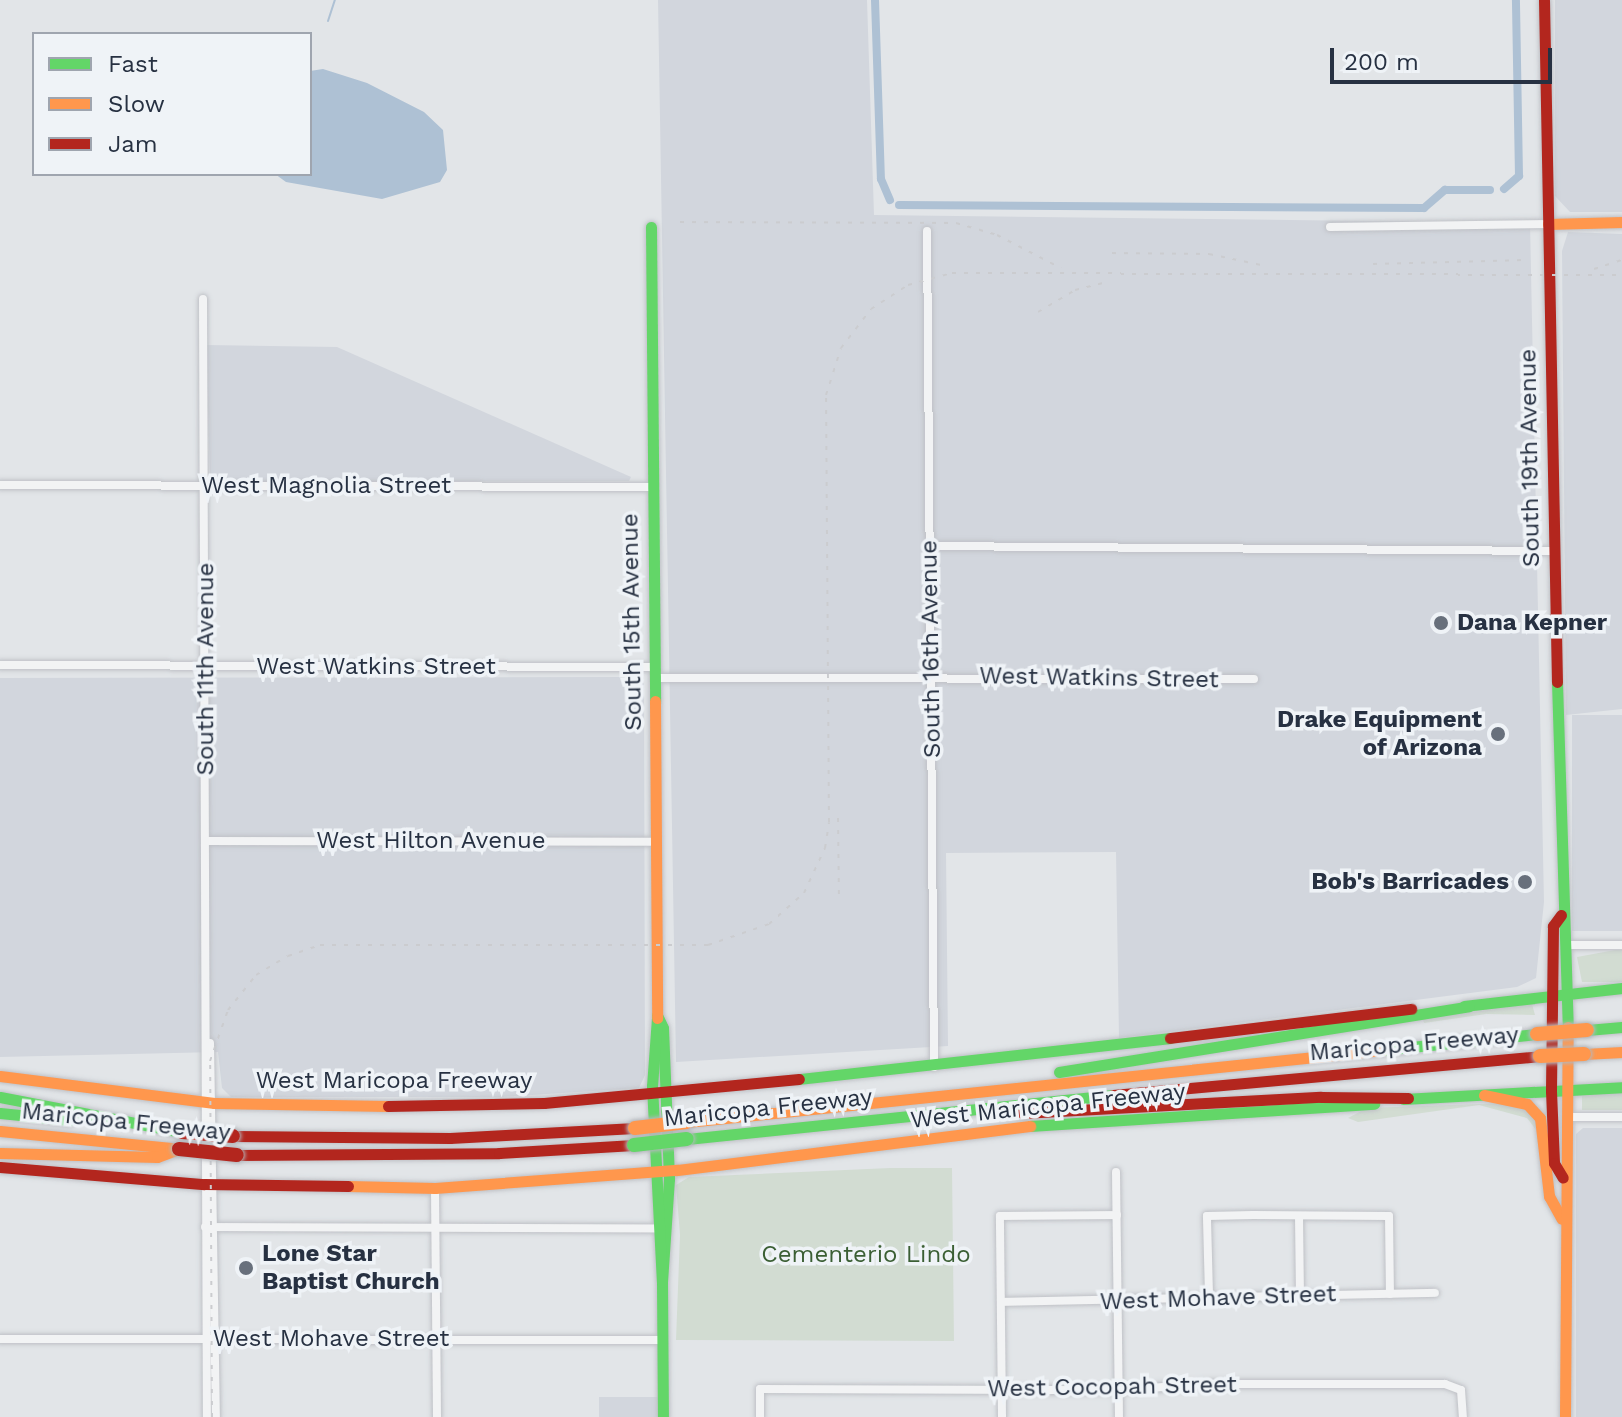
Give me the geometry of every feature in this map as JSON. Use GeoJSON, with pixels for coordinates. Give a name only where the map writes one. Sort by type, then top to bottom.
{"type":"FeatureCollection","features":[{"type":"Feature","properties":{"kind":"main road","name":"South 19th Avenue"},"geometry":{"type":"LineString","coordinates":[[1544,0],[1561,915],[1568,945],[1570,1117],[1569,1162],[1563,1178],[1562,1219],[1565,1417]]}},
{"type":"Feature","properties":{"kind":"main road"},"geometry":{"type":"LineString","coordinates":[[1548,224],[1622,222]]}},
{"type":"Feature","properties":{"kind":"main road","name":"South 15th Avenue"},"geometry":{"type":"LineString","coordinates":[[651,227],[657,1015],[663,1028],[660,1094],[663,1417]]}},
{"type":"Feature","properties":{"kind":"main road","name":"South 19th Avenue"},"geometry":{"type":"LineString","coordinates":[[1561,915],[1553,926],[1551,1091],[1554,1163],[1563,1178]]}},
{"type":"Feature","properties":{"kind":"main road","name":"West Maricopa Freeway"},"geometry":{"type":"LineString","coordinates":[[0,1076],[209,1103],[432,1107],[660,1094],[934,1067],[1622,988]]}},
{"type":"Feature","properties":{"kind":"main road"},"geometry":{"type":"LineString","coordinates":[[991,1088],[1029,1077],[1469,1006]]}},
{"type":"Feature","properties":{"kind":"main road","name":"Maricopa Freeway"},"geometry":{"type":"LineString","coordinates":[[0,1113],[233,1136],[450,1138],[635,1128],[991,1088],[1622,1027]]}},
{"type":"Feature","properties":{"kind":"main road","name":"Maricopa Freeway"},"geometry":{"type":"LineString","coordinates":[[0,1131],[237,1155],[484,1154],[634,1145],[1388,1066],[1622,1052]]}},
{"type":"Feature","properties":{"kind":"main road","name":"West Maricopa Freeway"},"geometry":{"type":"LineString","coordinates":[[0,1167],[210,1184],[435,1188],[661,1172],[1047,1124],[1408,1098],[1622,1087]]}},
{"type":"Feature","properties":{"kind":"main road"},"geometry":{"type":"LineString","coordinates":[[1484,1095],[1527,1104],[1540,1118],[1549,1196],[1562,1219]]}},
{"type":"Feature","properties":{"kind":"main road"},"geometry":{"type":"LineString","coordinates":[[0,1097],[80,1115],[161,1124],[182,1132]]}},
{"type":"Feature","properties":{"kind":"main road"},"geometry":{"type":"LineString","coordinates":[[971,1110],[990,1115],[1321,1097],[1408,1098]]}},
{"type":"Feature","properties":{"kind":"main road"},"geometry":{"type":"LineString","coordinates":[[0,1153],[157,1157],[179,1149]]}},
{"type":"Feature","properties":{"kind":"street"},"geometry":{"type":"LineString","coordinates":[[1330,227],[1548,224]]}},
{"type":"Feature","properties":{"kind":"street","name":"South 16th Avenue"},"geometry":{"type":"LineString","coordinates":[[927,231],[934,1067]]}},
{"type":"Feature","properties":{"kind":"street","name":"South 11th Avenue"},"geometry":{"type":"LineString","coordinates":[[203,299],[211,1339],[216,1417]]}},
{"type":"Feature","properties":{"kind":"street","name":"West Magnolia Street"},"geometry":{"type":"LineString","coordinates":[[0,485],[652,487]]}},
{"type":"Feature","properties":{"kind":"street"},"geometry":{"type":"LineString","coordinates":[[930,546],[1554,551]]}},
{"type":"Feature","properties":{"kind":"street","name":"West Watkins Street"},"geometry":{"type":"LineString","coordinates":[[0,665],[1254,679]]}},
{"type":"Feature","properties":{"kind":"street","name":"West Hilton Avenue"},"geometry":{"type":"LineString","coordinates":[[207,841],[655,842]]}},
{"type":"Feature","properties":{"kind":"street"},"geometry":{"type":"LineString","coordinates":[[1568,945],[1622,945]]}},
{"type":"Feature","properties":{"kind":"street"},"geometry":{"type":"LineString","coordinates":[[1570,1117],[1622,1117]]}},
{"type":"Feature","properties":{"kind":"street"},"geometry":{"type":"LineString","coordinates":[[1116,1172],[1119,1417]]}},
{"type":"Feature","properties":{"kind":"street"},"geometry":{"type":"LineString","coordinates":[[435,1188],[437,1417]]}},
{"type":"Feature","properties":{"kind":"street"},"geometry":{"type":"LineString","coordinates":[[1002,1417],[1000,1216],[1117,1215]]}},
{"type":"Feature","properties":{"kind":"street"},"geometry":{"type":"LineString","coordinates":[[1209,1295],[1207,1216],[1389,1216],[1390,1294]]}},
{"type":"Feature","properties":{"kind":"street"},"geometry":{"type":"LineString","coordinates":[[1299,1216],[1300,1294]]}},
{"type":"Feature","properties":{"kind":"street"},"geometry":{"type":"LineString","coordinates":[[210,1227],[661,1229]]}},
{"type":"Feature","properties":{"kind":"street","name":"West Mohave Street"},"geometry":{"type":"LineString","coordinates":[[1001,1302],[1118,1302],[1209,1295],[1435,1293]]}},
{"type":"Feature","properties":{"kind":"street","name":"West Mohave Street"},"geometry":{"type":"LineString","coordinates":[[0,1339],[662,1340]]}},
{"type":"Feature","properties":{"kind":"street","name":"South 11th Avenue"},"geometry":{"type":"LineString","coordinates":[[207,1417],[211,1339]]}},
{"type":"Feature","properties":{"kind":"street","name":"West Cocopah Street"},"geometry":{"type":"LineString","coordinates":[[760,1417],[760,1389],[1119,1390],[1177,1384],[1445,1384],[1461,1390],[1463,1417]]}},
{"type":"Feature","properties":{"kind":"shaded area"},"geometry":{"type":"Polygon","coordinates":[[[658,0],[867,0],[874,215],[1530,223],[1544,902],[1536,978],[1517,987],[1119,1038],[1116,852],[946,853],[948,1046],[676,1062],[658,0]]]}},
{"type":"Feature","properties":{"kind":"shaded area"},"geometry":{"type":"Polygon","coordinates":[[[1555,0],[1622,0],[1622,212],[1570,212],[1555,196],[1555,0]]]}},
{"type":"Feature","properties":{"kind":"shaded area"},"geometry":{"type":"Polygon","coordinates":[[[1568,232],[1622,234],[1622,709],[1566,715],[1562,251],[1568,232]]]}},
{"type":"Feature","properties":{"kind":"shaded area"},"geometry":{"type":"Polygon","coordinates":[[[206,345],[337,347],[631,477],[629,481],[221,482],[210,476],[206,345]]]}},
{"type":"Feature","properties":{"kind":"shaded area"},"geometry":{"type":"Polygon","coordinates":[[[639,677],[644,684],[645,1075],[639,1088],[499,1097],[231,1097],[222,1088],[218,1052],[0,1057],[0,678],[639,677]]]}},
{"type":"Feature","properties":{"kind":"shaded area"},"geometry":{"type":"Polygon","coordinates":[[[1572,715],[1622,715],[1622,931],[1572,931],[1572,715]]]}},
{"type":"Feature","properties":{"kind":"shaded area"},"geometry":{"type":"Polygon","coordinates":[[[1583,1128],[1622,1128],[1622,1417],[1576,1417],[1576,1134],[1583,1128]]]}},
{"type":"Feature","properties":{"kind":"shaded area"},"geometry":{"type":"Polygon","coordinates":[[[599,1397],[660,1397],[660,1417],[599,1417],[599,1397]]]}},
{"type":"Feature","properties":{"kind":"green space"},"geometry":{"type":"Polygon","coordinates":[[[1622,950],[1622,982],[1582,982],[1577,957],[1622,950]]]}},
{"type":"Feature","properties":{"kind":"green space"},"geometry":{"type":"Polygon","coordinates":[[[1532,1004],[1535,1015],[1486,1014],[1424,1023],[1423,1019],[1532,1004]]]}},
{"type":"Feature","properties":{"kind":"green space"},"geometry":{"type":"Polygon","coordinates":[[[1622,1091],[1622,1110],[1582,1110],[1582,1096],[1622,1091]]]}},
{"type":"Feature","properties":{"kind":"green space"},"geometry":{"type":"Polygon","coordinates":[[[1507,1103],[1521,1105],[1536,1119],[1537,1131],[1527,1118],[1479,1105],[1358,1122],[1348,1118],[1367,1108],[1507,1103]]]}},
{"type":"Feature","properties":{"kind":"green space","name":"Cementerio Lindo"},"geometry":{"type":"Polygon","coordinates":[[[952,1168],[954,1341],[676,1340],[680,1235],[676,1185],[689,1177],[952,1168]]]}},
{"type":"Feature","properties":{"kind":"water"},"geometry":{"type":"Polygon","coordinates":[[[323,69],[367,83],[424,112],[443,130],[447,170],[440,182],[382,199],[286,182],[278,176],[312,176],[312,71],[323,69]]]}},
{"type":"Feature","properties":{"kind":"waterway"},"geometry":{"type":"LineString","coordinates":[[328,21],[335,0]]}},
{"type":"Feature","properties":{"kind":"waterway"},"geometry":{"type":"LineString","coordinates":[[875,0],[881,179],[890,200]]}},
{"type":"Feature","properties":{"kind":"waterway"},"geometry":{"type":"LineString","coordinates":[[1504,189],[1519,176],[1516,0]]}},
{"type":"Feature","properties":{"kind":"waterway"},"geometry":{"type":"LineString","coordinates":[[899,205],[1424,208],[1445,190],[1490,190]]}},
{"type":"Feature","properties":{"kind":"railway"},"geometry":{"type":"LineString","coordinates":[[680,222],[956,223],[997,235],[1061,268]]}},
{"type":"Feature","properties":{"kind":"railway"},"geometry":{"type":"LineString","coordinates":[[1112,253],[1209,254],[1266,266]]}},
{"type":"Feature","properties":{"kind":"railway"},"geometry":{"type":"LineString","coordinates":[[1373,264],[1522,260]]}},
{"type":"Feature","properties":{"kind":"railway"},"geometry":{"type":"LineString","coordinates":[[1594,269],[1622,260]]}},
{"type":"Feature","properties":{"kind":"railway"},"geometry":{"type":"LineString","coordinates":[[212,1417],[210,1061],[228,1010],[256,975],[288,956],[320,945],[708,945],[769,924],[804,893],[825,848],[829,822],[826,395],[841,348],[871,309],[908,285],[952,273],[1622,275]]}},
{"type":"Feature","properties":{"kind":"railway"},"geometry":{"type":"LineString","coordinates":[[1038,312],[1075,290],[1110,281]]}},
{"type":"Feature","properties":{"kind":"railway"},"geometry":{"type":"LineString","coordinates":[[838,818],[839,897]]}},
{"type":"Feature","properties":{"kind":"traffic: fast"},"geometry":{"type":"LineString","coordinates":[[651,227],[655,701]]}},
{"type":"Feature","properties":{"kind":"traffic: fast"},"geometry":{"type":"LineString","coordinates":[[1557,682],[1568,1027]]}},
{"type":"Feature","properties":{"kind":"traffic: fast"},"geometry":{"type":"LineString","coordinates":[[1464,1006],[1622,988]]}},
{"type":"Feature","properties":{"kind":"traffic: fast"},"geometry":{"type":"LineString","coordinates":[[1059,1072],[1469,1006]]}},
{"type":"Feature","properties":{"kind":"traffic: fast"},"geometry":{"type":"LineString","coordinates":[[657,1015],[663,1028],[669,1179],[662,1282],[663,1417]]}},
{"type":"Feature","properties":{"kind":"traffic: fast"},"geometry":{"type":"LineString","coordinates":[[657,1018],[652,1086],[662,1282]]}},
{"type":"Feature","properties":{"kind":"traffic: fast"},"geometry":{"type":"LineString","coordinates":[[1587,1030],[1622,1027]]}},
{"type":"Feature","properties":{"kind":"traffic: fast"},"geometry":{"type":"LineString","coordinates":[[1382,1050],[1537,1034]]}},
{"type":"Feature","properties":{"kind":"traffic: fast"},"geometry":{"type":"LineString","coordinates":[[799,1079],[1170,1038]]}},
{"type":"Feature","properties":{"kind":"traffic: fast"},"geometry":{"type":"LineString","coordinates":[[1403,1099],[1622,1087]]}},
{"type":"Feature","properties":{"kind":"traffic: fast"},"geometry":{"type":"LineString","coordinates":[[687,1139],[1113,1095]]}},
{"type":"Feature","properties":{"kind":"traffic: fast"},"geometry":{"type":"LineString","coordinates":[[0,1097],[182,1132]]}},
{"type":"Feature","properties":{"kind":"traffic: fast"},"geometry":{"type":"LineString","coordinates":[[1030,1126],[1374,1104]]}},
{"type":"Feature","properties":{"kind":"traffic: fast"},"geometry":{"type":"LineString","coordinates":[[0,1113],[70,1120]]}},
{"type":"Feature","properties":{"kind":"traffic: fast"},"geometry":{"type":"LineString","coordinates":[[634,1145],[687,1139]]}},
{"type":"Feature","properties":{"kind":"traffic: slow"},"geometry":{"type":"LineString","coordinates":[[1548,224],[1622,222]]}},
{"type":"Feature","properties":{"kind":"traffic: slow"},"geometry":{"type":"LineString","coordinates":[[655,701],[657,1018]]}},
{"type":"Feature","properties":{"kind":"traffic: slow"},"geometry":{"type":"LineString","coordinates":[[1565,1417],[1568,1027]]}},
{"type":"Feature","properties":{"kind":"traffic: slow"},"geometry":{"type":"LineString","coordinates":[[1537,1034],[1587,1030]]}},
{"type":"Feature","properties":{"kind":"traffic: slow"},"geometry":{"type":"LineString","coordinates":[[687,1122],[1382,1050]]}},
{"type":"Feature","properties":{"kind":"traffic: slow"},"geometry":{"type":"LineString","coordinates":[[1584,1054],[1622,1052]]}},
{"type":"Feature","properties":{"kind":"traffic: slow"},"geometry":{"type":"LineString","coordinates":[[1540,1056],[1584,1054]]}},
{"type":"Feature","properties":{"kind":"traffic: slow"},"geometry":{"type":"LineString","coordinates":[[0,1076],[214,1103],[388,1106]]}},
{"type":"Feature","properties":{"kind":"traffic: slow"},"geometry":{"type":"LineString","coordinates":[[1484,1095],[1527,1104],[1540,1118],[1549,1196],[1562,1219]]}},
{"type":"Feature","properties":{"kind":"traffic: slow"},"geometry":{"type":"LineString","coordinates":[[635,1128],[687,1122]]}},
{"type":"Feature","properties":{"kind":"traffic: slow"},"geometry":{"type":"LineString","coordinates":[[348,1186],[435,1188],[677,1170],[1030,1126]]}},
{"type":"Feature","properties":{"kind":"traffic: slow"},"geometry":{"type":"LineString","coordinates":[[0,1131],[171,1148]]}},
{"type":"Feature","properties":{"kind":"traffic: slow"},"geometry":{"type":"LineString","coordinates":[[0,1153],[157,1157],[179,1149]]}},
{"type":"Feature","properties":{"kind":"traffic: jam"},"geometry":{"type":"LineString","coordinates":[[1544,0],[1557,682]]}},
{"type":"Feature","properties":{"kind":"traffic: jam"},"geometry":{"type":"LineString","coordinates":[[1561,915],[1553,926],[1551,1091],[1554,1163],[1563,1178]]}},
{"type":"Feature","properties":{"kind":"traffic: jam"},"geometry":{"type":"LineString","coordinates":[[1170,1038],[1411,1009]]}},
{"type":"Feature","properties":{"kind":"traffic: jam"},"geometry":{"type":"LineString","coordinates":[[1113,1095],[1540,1056]]}},
{"type":"Feature","properties":{"kind":"traffic: jam"},"geometry":{"type":"LineString","coordinates":[[388,1106],[544,1103],[799,1079]]}},
{"type":"Feature","properties":{"kind":"traffic: jam"},"geometry":{"type":"LineString","coordinates":[[1022,1113],[1321,1097],[1408,1098]]}},
{"type":"Feature","properties":{"kind":"traffic: jam"},"geometry":{"type":"LineString","coordinates":[[233,1136],[450,1138],[635,1128]]}},
{"type":"Feature","properties":{"kind":"traffic: jam"},"geometry":{"type":"LineString","coordinates":[[182,1132],[233,1136]]}},
{"type":"Feature","properties":{"kind":"traffic: jam"},"geometry":{"type":"LineString","coordinates":[[237,1155],[499,1153],[634,1145]]}},
{"type":"Feature","properties":{"kind":"traffic: jam"},"geometry":{"type":"LineString","coordinates":[[179,1149],[237,1155]]}},
{"type":"Feature","properties":{"kind":"traffic: jam"},"geometry":{"type":"LineString","coordinates":[[0,1167],[204,1184],[348,1186]]}},
{"type":"Feature","properties":{"kind":"place","name":"Dana Kepner"},"geometry":{"type":"Point","coordinates":[1441,623]}},
{"type":"Feature","properties":{"kind":"place","name":"Drake Equipment of Arizona"},"geometry":{"type":"Point","coordinates":[1498,734]}},
{"type":"Feature","properties":{"kind":"place","name":"Bob's Barricades"},"geometry":{"type":"Point","coordinates":[1525,882]}},
{"type":"Feature","properties":{"kind":"place","name":"Lone Star Baptist Church"},"geometry":{"type":"Point","coordinates":[246,1268]}}]}
